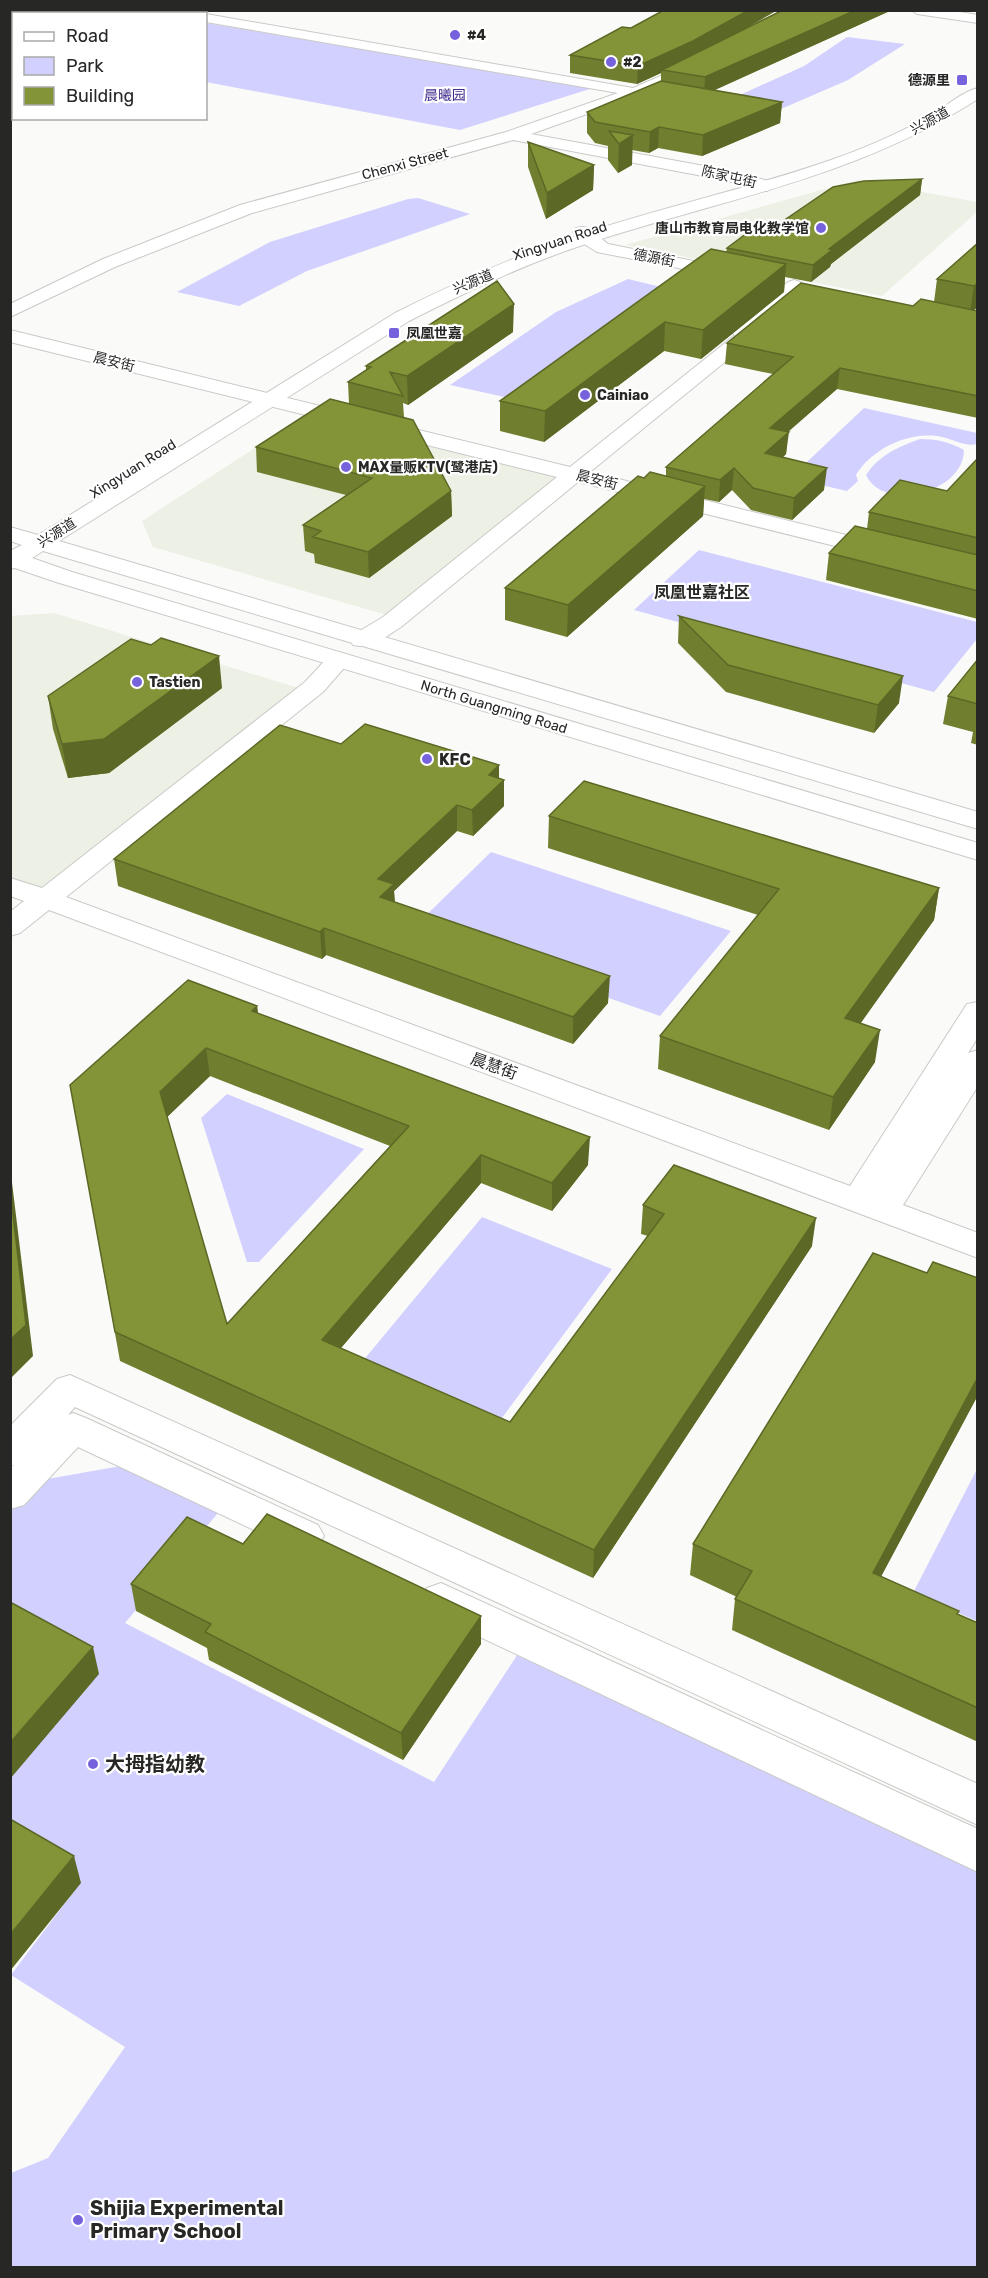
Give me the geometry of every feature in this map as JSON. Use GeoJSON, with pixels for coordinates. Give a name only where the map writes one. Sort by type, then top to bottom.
{"type":"FeatureCollection","features":[{"type":"Feature","properties":{"kind":"street"},"geometry":{"type":"LineString","coordinates":[[916,10],[978,18]]}},
{"type":"Feature","properties":{"kind":"street"},"geometry":{"type":"LineString","coordinates":[[935,10],[978,18]]}},
{"type":"Feature","properties":{"kind":"street"},"geometry":{"type":"LineString","coordinates":[[207,18],[627,90]]}},
{"type":"Feature","properties":{"kind":"street","name":"Chenxi Street"},"geometry":{"type":"LineString","coordinates":[[10,302],[98,260],[164,232],[235,207],[350,172],[510,133],[627,90],[715,52],[638,91],[510,133],[246,209],[175,235],[109,263],[10,311]]}},
{"type":"Feature","properties":{"kind":"street"},"geometry":{"type":"LineString","coordinates":[[762,182],[876,140],[908,125],[978,80]]}},
{"type":"Feature","properties":{"kind":"street","name":"兴源道"},"geometry":{"type":"LineString","coordinates":[[17,549],[264,398],[402,317],[461,287],[584,235],[846,159],[912,132],[978,92]]}},
{"type":"Feature","properties":{"kind":"street","name":"陈家屯街"},"geometry":{"type":"LineString","coordinates":[[510,133],[762,182]]}},
{"type":"Feature","properties":{"kind":"street","name":"德源街"},"geometry":{"type":"LineString","coordinates":[[584,235],[603,248],[751,278]]}},
{"type":"Feature","properties":{"kind":"street"},"geometry":{"type":"LineString","coordinates":[[362,640],[392,622],[572,471],[804,288],[772,282]]}},
{"type":"Feature","properties":{"kind":"street","name":"晨安街"},"geometry":{"type":"LineString","coordinates":[[10,336],[899,551]]}},
{"type":"Feature","properties":{"kind":"street","name":"North Guangming Road"},"geometry":{"type":"LineString","coordinates":[[17,549],[362,640],[978,821]]}},
{"type":"Feature","properties":{"kind":"street","name":"North Guangming Road"},"geometry":{"type":"LineString","coordinates":[[17,549],[64,577],[978,852]]}},
{"type":"Feature","properties":{"kind":"street"},"geometry":{"type":"LineString","coordinates":[[10,927],[30,888],[314,687],[339,660]]}},
{"type":"Feature","properties":{"kind":"street","name":"晨慧街"},"geometry":{"type":"LineString","coordinates":[[30,888],[875,1197],[978,1246]]}},
{"type":"Feature","properties":{"kind":"street"},"geometry":{"type":"LineString","coordinates":[[875,1197],[978,1011]]}},
{"type":"Feature","properties":{"kind":"street"},"geometry":{"type":"LineString","coordinates":[[875,1197],[978,1060]]}},
{"type":"Feature","properties":{"kind":"street","name":"晨慧街"},"geometry":{"type":"LineString","coordinates":[[875,1197],[978,1224]]}},
{"type":"Feature","properties":{"kind":"street"},"geometry":{"type":"LineString","coordinates":[[10,1451],[69,1389],[978,1805]]}},
{"type":"Feature","properties":{"kind":"street"},"geometry":{"type":"LineString","coordinates":[[10,1494],[73,1428],[332,1549]]}},
{"type":"Feature","properties":{"kind":"street"},"geometry":{"type":"LineString","coordinates":[[407,1584],[978,1851]]}},
{"type":"Feature","properties":{"kind":"shaded area","name":"唐山市教育局电化教学馆"},"geometry":{"type":"Polygon","coordinates":[[[857,180],[977,202],[977,212],[882,296],[625,245],[857,180]]]}},
{"type":"Feature","properties":{"kind":"shaded area"},"geometry":{"type":"Polygon","coordinates":[[[315,409],[573,471],[390,616],[153,547],[142,521],[315,409]]]}},
{"type":"Feature","properties":{"kind":"shaded area"},"geometry":{"type":"Polygon","coordinates":[[[54,613],[302,689],[43,891],[11,879],[10,616],[54,613]]]}},
{"type":"Feature","properties":{"kind":"green space"},"geometry":{"type":"Polygon","coordinates":[[[11,11],[139,12],[12,12],[12,52],[11,11]]]}},
{"type":"Feature","properties":{"kind":"green space","name":"晨曦园"},"geometry":{"type":"Polygon","coordinates":[[[207,23],[593,88],[460,130],[207,82],[207,23]]]}},
{"type":"Feature","properties":{"kind":"green space"},"geometry":{"type":"Polygon","coordinates":[[[847,37],[905,44],[848,80],[781,109],[733,98],[804,66],[847,37]]]}},
{"type":"Feature","properties":{"kind":"green space"},"geometry":{"type":"Polygon","coordinates":[[[418,198],[470,214],[307,271],[239,306],[177,292],[270,242],[408,199],[418,198]]]}},
{"type":"Feature","properties":{"kind":"green space"},"geometry":{"type":"Polygon","coordinates":[[[628,279],[661,287],[509,398],[450,385],[556,312],[628,279]]]}},
{"type":"Feature","properties":{"kind":"green space"},"geometry":{"type":"Polygon","coordinates":[[[864,408],[977,433],[977,444],[964,444],[930,436],[918,436],[893,443],[863,465],[856,475],[858,481],[847,491],[790,478],[864,408]]]}},
{"type":"Feature","properties":{"kind":"green space"},"geometry":{"type":"Polygon","coordinates":[[[920,439],[943,442],[964,450],[960,465],[951,477],[937,487],[921,493],[904,495],[888,493],[875,487],[866,475],[871,468],[890,452],[920,439]]]}},
{"type":"Feature","properties":{"kind":"green space"},"geometry":{"type":"Polygon","coordinates":[[[699,550],[977,622],[977,639],[934,692],[634,610],[699,550]]]}},
{"type":"Feature","properties":{"kind":"green space"},"geometry":{"type":"Polygon","coordinates":[[[491,852],[731,931],[660,1016],[412,929],[491,852]]]}},
{"type":"Feature","properties":{"kind":"green space"},"geometry":{"type":"Polygon","coordinates":[[[227,1094],[364,1149],[259,1262],[247,1262],[201,1118],[227,1094]]]}},
{"type":"Feature","properties":{"kind":"green space"},"geometry":{"type":"Polygon","coordinates":[[[482,1217],[612,1269],[499,1422],[362,1362],[482,1217]]]}},
{"type":"Feature","properties":{"kind":"green space"},"geometry":{"type":"Polygon","coordinates":[[[149,1461],[229,1500],[125,1623],[434,1782],[525,1643],[977,1858],[977,2267],[11,2267],[11,2173],[48,2158],[125,2047],[11,1975],[80,1883],[11,1841],[11,1508],[36,1481],[149,1461]]]}},
{"type":"Feature","properties":{"kind":"green space"},"geometry":{"type":"Polygon","coordinates":[[[977,1469],[977,1621],[913,1593],[977,1469]]]}},
{"type":"Feature","properties":{"kind":"building"},"geometry":{"type":"Polygon","coordinates":[[[664,10],[749,10],[693,41],[638,66],[570,55],[622,27],[631,28],[664,10]]]}},
{"type":"Feature","properties":{"kind":"building"},"geometry":{"type":"Polygon","coordinates":[[[783,10],[856,10],[705,77],[662,70],[783,10]]]}},
{"type":"Feature","properties":{"kind":"building"},"geometry":{"type":"Polygon","coordinates":[[[661,81],[782,102],[703,135],[659,127],[650,132],[595,122],[587,112],[661,81]]]}},
{"type":"Feature","properties":{"kind":"building"},"geometry":{"type":"Polygon","coordinates":[[[609,131],[633,135],[619,144],[609,131]]]}},
{"type":"Feature","properties":{"kind":"building"},"geometry":{"type":"Polygon","coordinates":[[[528,142],[594,165],[547,193],[528,142]]]}},
{"type":"Feature","properties":{"kind":"building"},"geometry":{"type":"Polygon","coordinates":[[[922,179],[829,249],[832,250],[813,265],[727,248],[747,233],[761,236],[833,187],[864,181],[922,179]]]}},
{"type":"Feature","properties":{"kind":"building"},"geometry":{"type":"Polygon","coordinates":[[[978,243],[978,283],[974,286],[937,279],[978,243]]]}},
{"type":"Feature","properties":{"kind":"building"},"geometry":{"type":"Polygon","coordinates":[[[711,249],[786,264],[703,330],[665,322],[545,411],[500,401],[711,249]]]}},
{"type":"Feature","properties":{"kind":"building"},"geometry":{"type":"Polygon","coordinates":[[[497,281],[514,304],[407,376],[390,372],[403,396],[348,382],[371,367],[366,366],[497,281]]]}},
{"type":"Feature","properties":{"kind":"building"},"geometry":{"type":"Polygon","coordinates":[[[801,283],[913,306],[921,299],[978,311],[978,396],[840,368],[770,428],[789,432],[765,453],[827,468],[794,498],[753,488],[734,468],[720,480],[666,467],[793,357],[727,343],[801,283]]]}},
{"type":"Feature","properties":{"kind":"building"},"geometry":{"type":"Polygon","coordinates":[[[330,399],[413,420],[451,491],[368,552],[313,537],[321,531],[303,525],[372,478],[256,447],[330,399]]]}},
{"type":"Feature","properties":{"kind":"building"},"geometry":{"type":"Polygon","coordinates":[[[978,458],[978,538],[869,512],[900,480],[947,491],[978,458]]]}},
{"type":"Feature","properties":{"kind":"building"},"geometry":{"type":"Polygon","coordinates":[[[650,472],[705,486],[568,605],[505,588],[638,476],[644,478],[650,472]]]}},
{"type":"Feature","properties":{"kind":"building"},"geometry":{"type":"Polygon","coordinates":[[[855,526],[978,555],[978,591],[829,553],[855,526]]]}},
{"type":"Feature","properties":{"kind":"building"},"geometry":{"type":"Polygon","coordinates":[[[679,616],[903,676],[878,705],[728,665],[679,616]]]}},
{"type":"Feature","properties":{"kind":"building"},"geometry":{"type":"Polygon","coordinates":[[[161,638],[219,656],[104,739],[62,744],[48,696],[131,639],[151,645],[161,638]]]}},
{"type":"Feature","properties":{"kind":"building"},"geometry":{"type":"Polygon","coordinates":[[[978,659],[978,704],[948,696],[978,659]]]}},
{"type":"Feature","properties":{"kind":"building"},"geometry":{"type":"Polygon","coordinates":[[[365,724],[499,765],[489,775],[504,780],[472,810],[457,805],[378,879],[394,884],[380,897],[610,976],[573,1017],[324,928],[320,932],[114,859],[280,725],[341,744],[365,724]]]}},
{"type":"Feature","properties":{"kind":"building"},"geometry":{"type":"Polygon","coordinates":[[[584,781],[939,888],[845,1018],[880,1030],[833,1097],[660,1036],[779,889],[549,816],[584,781]]]}},
{"type":"Feature","properties":{"kind":"building"},"geometry":{"type":"Polygon","coordinates":[[[188,980],[257,1006],[252,1011],[590,1137],[552,1183],[481,1155],[322,1340],[510,1422],[664,1214],[643,1205],[674,1165],[816,1218],[594,1550],[115,1332],[70,1085],[188,980]],[[206,1048],[160,1092],[227,1324],[409,1126],[206,1048]]]}},
{"type":"Feature","properties":{"kind":"building"},"geometry":{"type":"Polygon","coordinates":[[[10,1190],[26,1325],[10,1340],[10,1190]]]}},
{"type":"Feature","properties":{"kind":"building"},"geometry":{"type":"Polygon","coordinates":[[[873,1253],[927,1273],[933,1262],[978,1278],[978,1377],[873,1573],[959,1611],[957,1614],[978,1623],[978,1708],[735,1599],[752,1571],[693,1544],[873,1253]]]}},
{"type":"Feature","properties":{"kind":"building"},"geometry":{"type":"Polygon","coordinates":[[[267,1514],[481,1616],[401,1733],[205,1632],[211,1624],[131,1584],[187,1517],[243,1544],[267,1514]]]}},
{"type":"Feature","properties":{"kind":"building"},"geometry":{"type":"Polygon","coordinates":[[[10,1602],[93,1647],[10,1743],[10,1602]]]}},
{"type":"Feature","properties":{"kind":"building"},"geometry":{"type":"Polygon","coordinates":[[[10,1819],[74,1856],[10,1935],[10,1819]]]}},
{"type":"Feature","properties":{"kind":"place","name":"#4"},"geometry":{"type":"Point","coordinates":[455,35]}},
{"type":"Feature","properties":{"kind":"place","name":"#2"},"geometry":{"type":"Point","coordinates":[611,62]}},
{"type":"Feature","properties":{"kind":"place","name":"德源里"},"geometry":{"type":"Point","coordinates":[962,80]}},
{"type":"Feature","properties":{"kind":"place","name":"唐山市教育局电化教学馆"},"geometry":{"type":"Point","coordinates":[821,228]}},
{"type":"Feature","properties":{"kind":"place","name":"凤凰世嘉"},"geometry":{"type":"Point","coordinates":[394,333]}},
{"type":"Feature","properties":{"kind":"place","name":"Cainiao"},"geometry":{"type":"Point","coordinates":[585,395]}},
{"type":"Feature","properties":{"kind":"place","name":"MAX量贩KTV(鹭港店)"},"geometry":{"type":"Point","coordinates":[346,467]}},
{"type":"Feature","properties":{"kind":"place","name":"Tastien"},"geometry":{"type":"Point","coordinates":[137,682]}},
{"type":"Feature","properties":{"kind":"place","name":"KFC"},"geometry":{"type":"Point","coordinates":[427,759]}},
{"type":"Feature","properties":{"kind":"place","name":"大拇指幼教"},"geometry":{"type":"Point","coordinates":[93,1764]}},
{"type":"Feature","properties":{"kind":"place","name":"Shijia Experimental Primary School"},"geometry":{"type":"Point","coordinates":[78,2220]}},
{"type":"Feature","properties":{"kind":"district","name":"凤凰世嘉社区"},"geometry":{"type":"Point","coordinates":[702,592]}}]}
